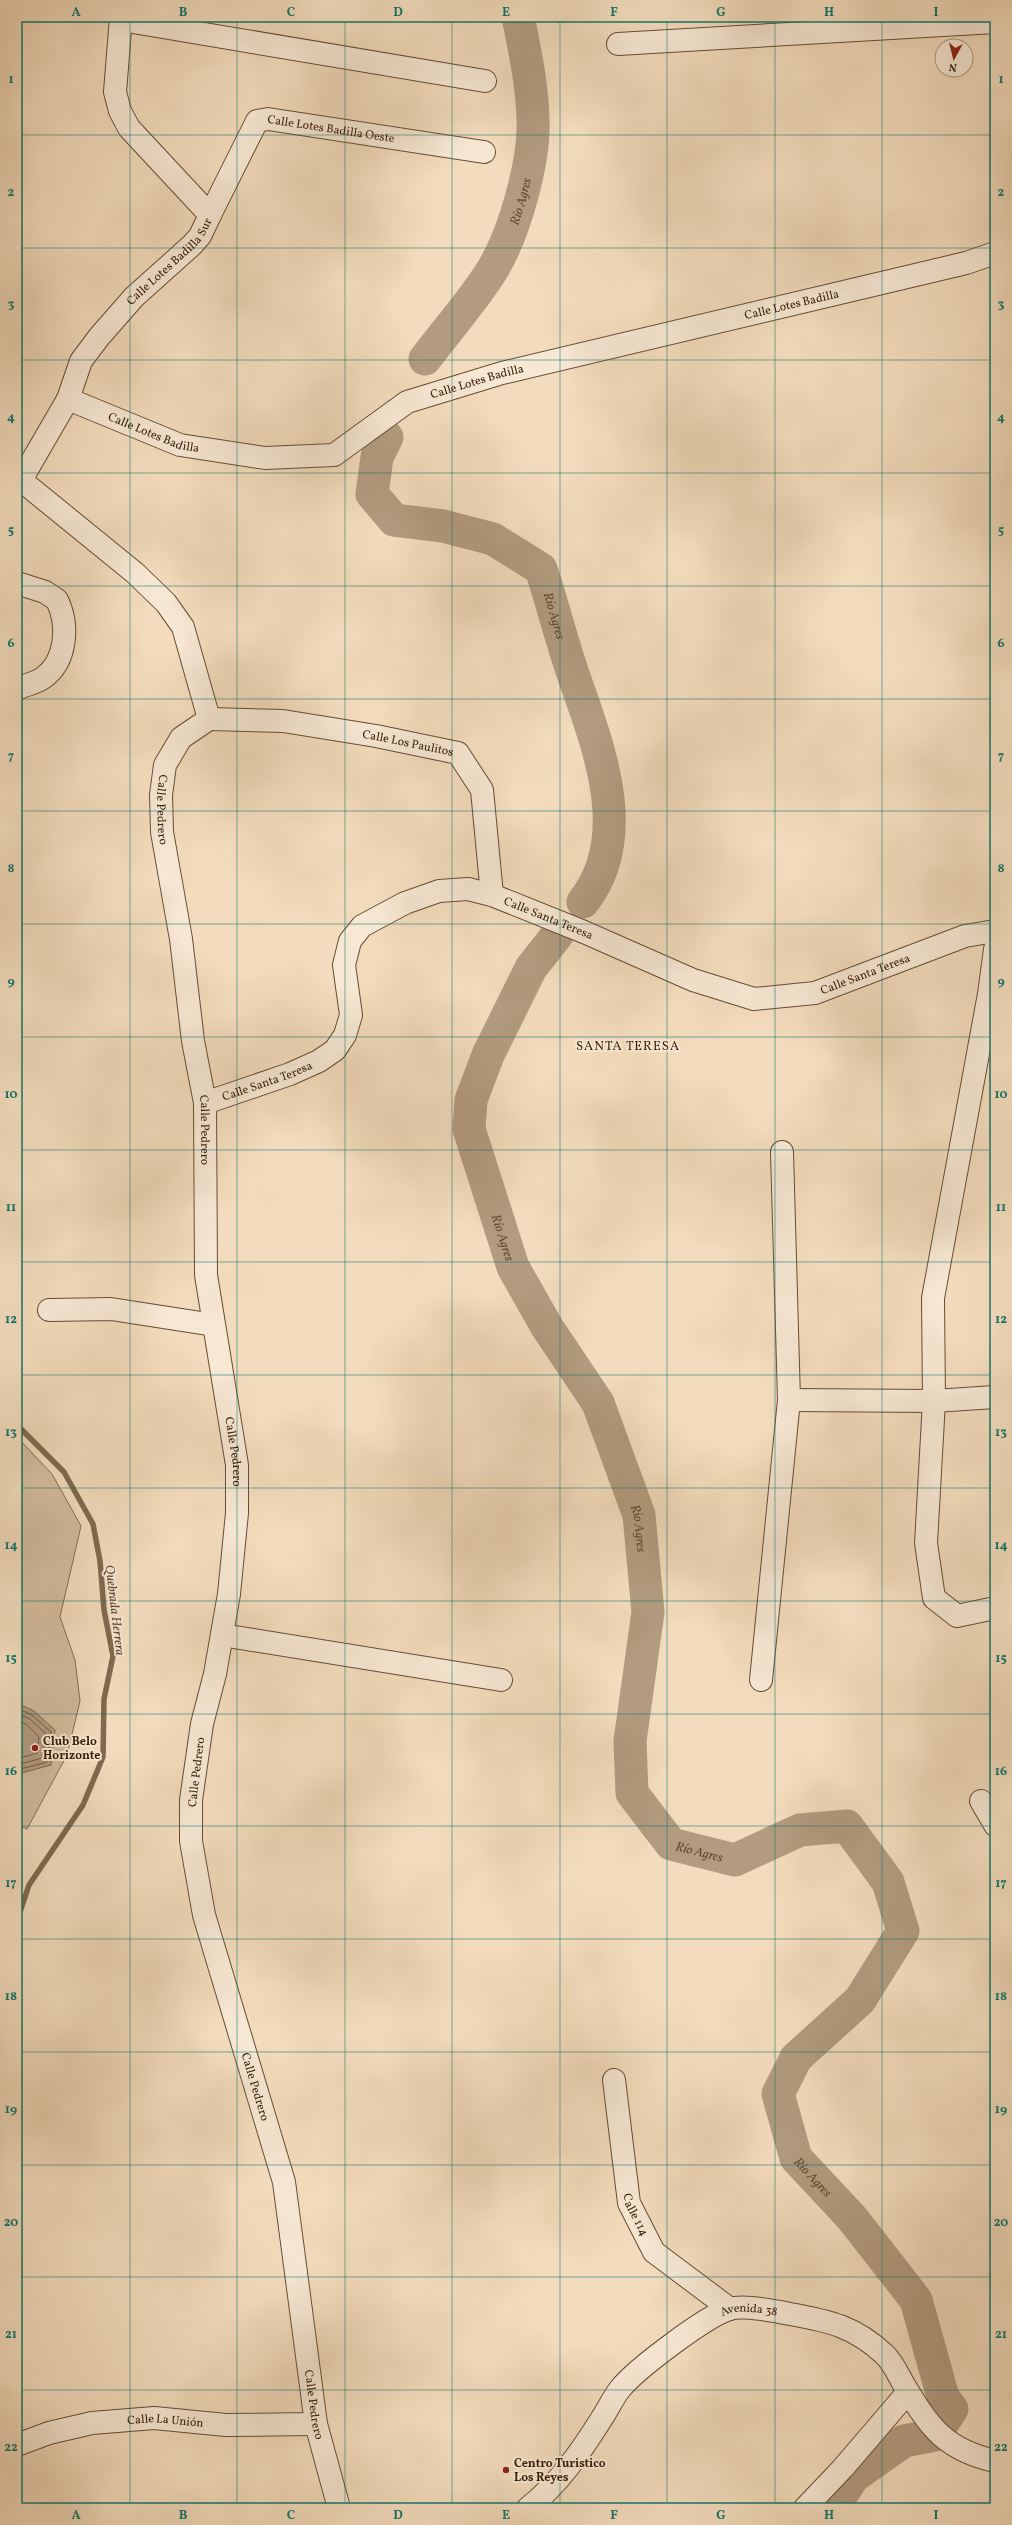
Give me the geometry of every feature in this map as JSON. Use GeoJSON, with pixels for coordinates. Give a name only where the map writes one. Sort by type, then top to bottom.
{"type":"FeatureCollection","features":[{"type":"Feature","properties":{"kind":"street"},"geometry":{"type":"LineString","coordinates":[[121,18],[485,81]]}},
{"type":"Feature","properties":{"kind":"street","name":"Calle Lotes Badilla Sur"},"geometry":{"type":"LineString","coordinates":[[68,399],[81,361],[99,337],[134,297],[192,245],[200,236],[210,215],[128,128],[120,110],[116,92],[121,18]]}},
{"type":"Feature","properties":{"kind":"street"},"geometry":{"type":"LineString","coordinates":[[618,44],[995,22]]}},
{"type":"Feature","properties":{"kind":"street","name":"Calle Lotes Badilla Oeste"},"geometry":{"type":"LineString","coordinates":[[210,215],[257,121],[268,119],[484,152]]}},
{"type":"Feature","properties":{"kind":"street","name":"Calle Lotes Badilla"},"geometry":{"type":"LineString","coordinates":[[68,399],[180,446],[265,458],[334,455],[407,402],[502,373],[966,263],[995,253]]}},
{"type":"Feature","properties":{"kind":"street"},"geometry":{"type":"LineString","coordinates":[[68,399],[19,479],[135,573],[166,603],[183,628],[209,719]]}},
{"type":"Feature","properties":{"kind":"street"},"geometry":{"type":"LineString","coordinates":[[17,583],[45,592],[57,600],[64,631],[60,659],[55,667],[42,678],[17,689]]}},
{"type":"Feature","properties":{"kind":"street","name":"Calle Los Paulitos"},"geometry":{"type":"LineString","coordinates":[[209,719],[283,721],[376,736],[458,753],[482,790],[492,895]]}},
{"type":"Feature","properties":{"kind":"street","name":"Calle Pedrero"},"geometry":{"type":"LineString","coordinates":[[209,719],[181,738],[165,765],[160,794],[162,832],[181,939],[193,1041],[205,1103],[206,1275],[237,1465],[237,1514],[229,1594],[200,1739],[191,1800],[191,1841],[204,1915],[284,2182],[316,2424],[339,2508]]}},
{"type":"Feature","properties":{"kind":"street","name":"Calle Santa Teresa"},"geometry":{"type":"LineString","coordinates":[[205,1103],[290,1074],[319,1061],[335,1050],[345,1035],[351,1015],[344,965],[346,951],[350,941],[362,926],[405,903],[439,891],[468,889],[492,895],[584,932],[693,980],[754,999],[816,993],[965,936],[995,931]]}},
{"type":"Feature","properties":{"kind":"street"},"geometry":{"type":"LineString","coordinates":[[995,948],[989,994],[933,1298],[934,1401],[926,1543],[934,1598],[957,1616],[995,1608]]}},
{"type":"Feature","properties":{"kind":"street"},"geometry":{"type":"LineString","coordinates":[[762,1680],[789,1400],[782,1152]]}},
{"type":"Feature","properties":{"kind":"street"},"geometry":{"type":"LineString","coordinates":[[48,1310],[111,1309],[214,1325]]}},
{"type":"Feature","properties":{"kind":"street"},"geometry":{"type":"LineString","coordinates":[[789,1400],[934,1401],[995,1397]]}},
{"type":"Feature","properties":{"kind":"street"},"geometry":{"type":"LineString","coordinates":[[222,1635],[501,1680]]}},
{"type":"Feature","properties":{"kind":"street"},"geometry":{"type":"LineString","coordinates":[[981,1801],[995,1825]]}},
{"type":"Feature","properties":{"kind":"street","name":"Calle 114"},"geometry":{"type":"LineString","coordinates":[[614,2080],[629,2203],[654,2252],[730,2309]]}},
{"type":"Feature","properties":{"kind":"street","name":"Avenida 38"},"geometry":{"type":"LineString","coordinates":[[528,2508],[541,2498],[579,2452],[620,2390],[638,2371],[700,2326],[730,2309],[774,2311],[846,2326],[868,2340],[887,2357],[925,2419],[949,2444],[971,2456],[995,2461]]}},
{"type":"Feature","properties":{"kind":"street"},"geometry":{"type":"LineString","coordinates":[[805,2508],[843,2468],[908,2392]]}},
{"type":"Feature","properties":{"kind":"street","name":"Calle La Unión"},"geometry":{"type":"LineString","coordinates":[[17,2445],[49,2433],[92,2423],[154,2418],[226,2425],[316,2424]]}},
{"type":"Feature","properties":{"kind":"shaded area","name":"Club Belo Horizonte"},"geometry":{"type":"Polygon","coordinates":[[[17,1437],[52,1474],[81,1526],[60,1617],[75,1660],[80,1701],[67,1755],[27,1829],[17,1825],[17,1437]]]}},
{"type":"Feature","properties":{"kind":"water","name":"Club Belo Horizonte"},"geometry":{"type":"Polygon","coordinates":[[[17,1703],[34,1711],[55,1730],[51,1765],[18,1774],[17,1703]]]}},
{"type":"Feature","properties":{"kind":"waterway","name":"Río Agres"},"geometry":{"type":"LineString","coordinates":[[425,359],[470,301],[494,267],[502,252],[522,195],[531,154],[533,119],[530,80],[518,17]]}},
{"type":"Feature","properties":{"kind":"waterway","name":"Río Agres"},"geometry":{"type":"LineString","coordinates":[[387,437],[377,457],[372,494],[394,520],[443,526],[493,539],[541,569],[567,656],[600,755],[606,786],[609,817],[607,847],[599,875],[583,902]]}},
{"type":"Feature","properties":{"kind":"waterway","name":"Río Agres"},"geometry":{"type":"LineString","coordinates":[[557,935],[531,968],[488,1055],[471,1100],[469,1129],[513,1267],[547,1327],[598,1403],[639,1515],[648,1612],[630,1741],[632,1793],[671,1844],[735,1860],[800,1830],[847,1826],[888,1882],[903,1931],[860,2000],[796,2058],[778,2094],[796,2158],[852,2218],[916,2300],[943,2397],[952,2409],[935,2435],[904,2441],[853,2477],[833,2508]]}},
{"type":"Feature","properties":{"kind":"waterway","name":"Quebrada Herrera"},"geometry":{"type":"LineString","coordinates":[[17,1425],[64,1472],[93,1524],[100,1561],[104,1610],[113,1656],[104,1699],[103,1757],[83,1805],[29,1885],[17,1921]]}},
{"type":"Feature","properties":{"kind":"place","name":"Club Belo Horizonte"},"geometry":{"type":"Point","coordinates":[35,1748]}},
{"type":"Feature","properties":{"kind":"place","name":"Centro Turistico Los Reyes"},"geometry":{"type":"Point","coordinates":[506,2470]}},
{"type":"Feature","properties":{"kind":"district","name":"SANTA TERESA"},"geometry":{"type":"Point","coordinates":[628,1045]}}]}
